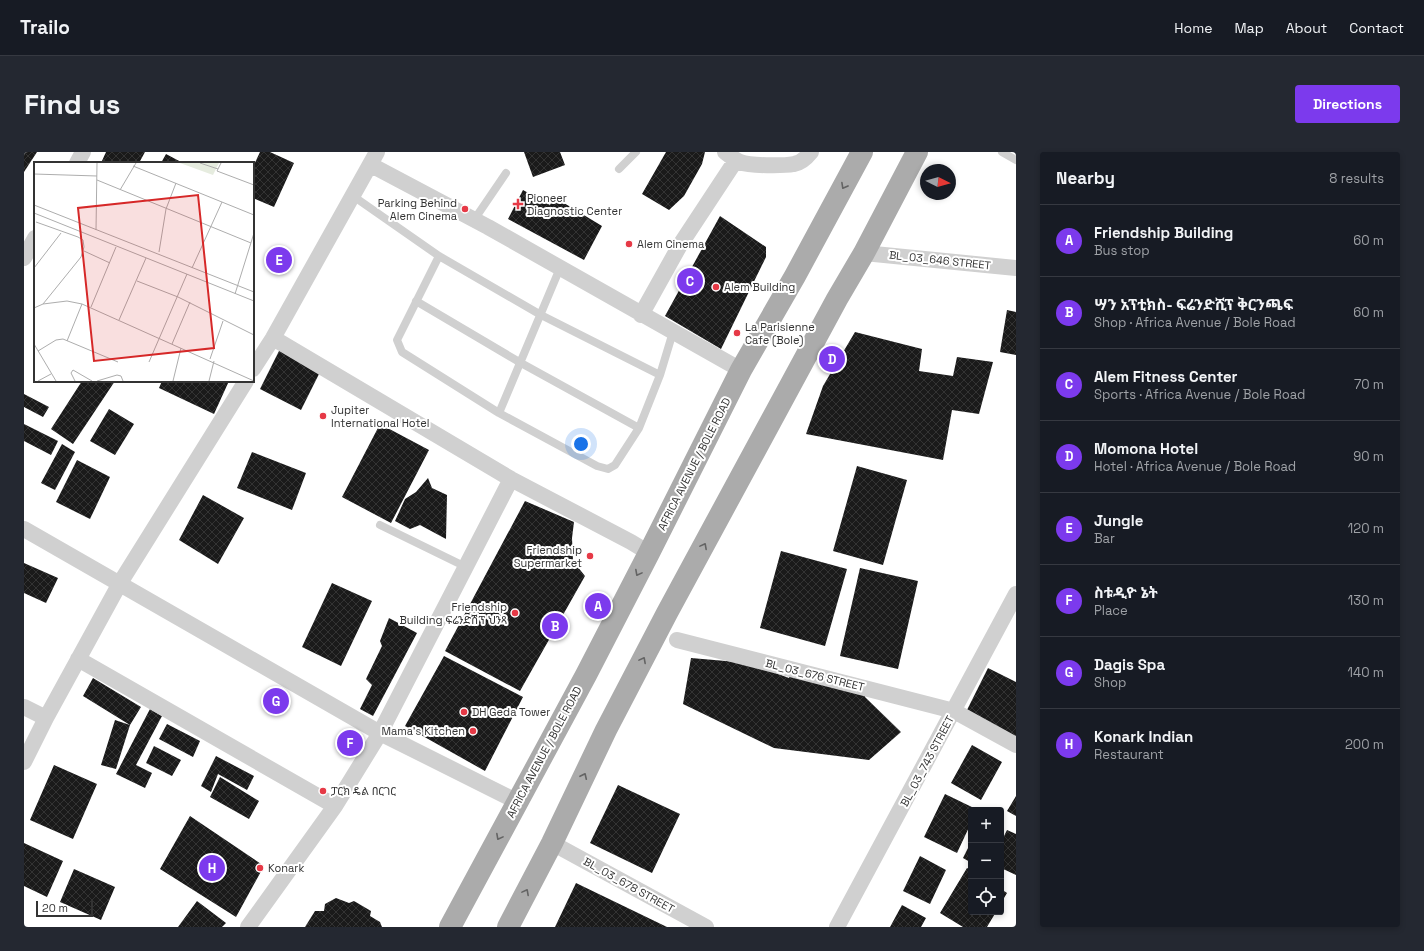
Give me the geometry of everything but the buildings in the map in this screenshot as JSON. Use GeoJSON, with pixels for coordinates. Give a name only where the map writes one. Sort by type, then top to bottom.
{"type":"FeatureCollection","features":[{"type":"Feature","properties":{"kind":"main road","name":"AFRICA AVENUE / BOLE ROAD"},"geometry":{"type":"LineString","coordinates":[[450,927],[649,554],[741,370],[795,276],[862,152]]}},
{"type":"Feature","properties":{"kind":"main road"},"geometry":{"type":"LineString","coordinates":[[508,927],[552,843],[606,730],[667,613],[837,299],[864,253],[917,152]]}},
{"type":"Feature","properties":{"kind":"street"},"geometry":{"type":"LineString","coordinates":[[78,162],[83,152]]}},
{"type":"Feature","properties":{"kind":"street"},"geometry":{"type":"LineString","coordinates":[[641,315],[730,156],[743,163],[795,164],[805,159],[811,152]]}},
{"type":"Feature","properties":{"kind":"street"},"geometry":{"type":"LineString","coordinates":[[254,367],[273,338],[374,158],[474,220],[741,370]]}},
{"type":"Feature","properties":{"kind":"street"},"geometry":{"type":"LineString","coordinates":[[24,258],[34,240]]}},
{"type":"Feature","properties":{"kind":"street","name":"BL_03_646 STREET"},"geometry":{"type":"LineString","coordinates":[[864,253],[1016,268]]}},
{"type":"Feature","properties":{"kind":"street"},"geometry":{"type":"LineString","coordinates":[[273,338],[511,479],[631,542],[649,554]]}},
{"type":"Feature","properties":{"kind":"street"},"geometry":{"type":"LineString","coordinates":[[24,762],[46,718],[120,583],[245,382]]}},
{"type":"Feature","properties":{"kind":"street"},"geometry":{"type":"LineString","coordinates":[[248,927],[335,806],[380,733],[511,479]]}},
{"type":"Feature","properties":{"kind":"street"},"geometry":{"type":"LineString","coordinates":[[24,529],[380,733],[518,802]]}},
{"type":"Feature","properties":{"kind":"street","name":"BL_03_743 STREET"},"geometry":{"type":"LineString","coordinates":[[837,927],[1016,594]]}},
{"type":"Feature","properties":{"kind":"street","name":"BL_03_676 STREET"},"geometry":{"type":"LineString","coordinates":[[677,640],[954,711],[1016,745]]}},
{"type":"Feature","properties":{"kind":"street"},"geometry":{"type":"LineString","coordinates":[[78,659],[335,806]]}},
{"type":"Feature","properties":{"kind":"street"},"geometry":{"type":"LineString","coordinates":[[24,707],[46,718]]}},
{"type":"Feature","properties":{"kind":"street","name":"BL_03_678 STREET"},"geometry":{"type":"LineString","coordinates":[[552,843],[706,927]]}},
{"type":"Feature","properties":{"kind":"lane"},"geometry":{"type":"LineString","coordinates":[[619,169],[636,152]]}},
{"type":"Feature","properties":{"kind":"lane"},"geometry":{"type":"LineString","coordinates":[[1002,152],[1016,160]]}},
{"type":"Feature","properties":{"kind":"lane"},"geometry":{"type":"LineString","coordinates":[[474,220],[506,173]]}},
{"type":"Feature","properties":{"kind":"lane"},"geometry":{"type":"LineString","coordinates":[[353,196],[439,256],[541,315],[660,375]]}},
{"type":"Feature","properties":{"kind":"lane"},"geometry":{"type":"LineString","coordinates":[[439,256],[397,340],[402,352],[499,413],[597,466],[608,469],[615,465],[639,428],[660,375],[674,332]]}},
{"type":"Feature","properties":{"kind":"lane"},"geometry":{"type":"LineString","coordinates":[[499,413],[560,268]]}},
{"type":"Feature","properties":{"kind":"lane"},"geometry":{"type":"LineString","coordinates":[[416,301],[521,363],[639,428]]}},
{"type":"Feature","properties":{"kind":"lane"},"geometry":{"type":"LineString","coordinates":[[380,525],[466,566]]}},
{"type":"Feature","properties":{"kind":"place","name":"Pioneer Diagnostic Center"},"geometry":{"type":"Point","coordinates":[518,204]}},
{"type":"Feature","properties":{"kind":"place","name":"Parking Behind Alem Cinema"},"geometry":{"type":"Point","coordinates":[465,209]}},
{"type":"Feature","properties":{"kind":"place","name":"Alem Cinema"},"geometry":{"type":"Point","coordinates":[629,244]}},
{"type":"Feature","properties":{"kind":"place","name":"Jungle"},"geometry":{"type":"Point","coordinates":[279,260]}},
{"type":"Feature","properties":{"kind":"place","name":"Alem Fitness Center"},"geometry":{"type":"Point","coordinates":[690,281]}},
{"type":"Feature","properties":{"kind":"place","name":"Alem Building"},"geometry":{"type":"Point","coordinates":[716,287]}},
{"type":"Feature","properties":{"kind":"place","name":"La Parisienne Cafe (Bole)"},"geometry":{"type":"Point","coordinates":[737,333]}},
{"type":"Feature","properties":{"kind":"place","name":"Momona Hotel"},"geometry":{"type":"Point","coordinates":[832,359]}},
{"type":"Feature","properties":{"kind":"place","name":"Jupiter International Hotel"},"geometry":{"type":"Point","coordinates":[323,416]}},
{"type":"Feature","properties":{"kind":"place","name":"Friendship Supermarket"},"geometry":{"type":"Point","coordinates":[590,556]}},
{"type":"Feature","properties":{"kind":"place","name":"Friendship Building"},"geometry":{"type":"Point","coordinates":[598,606]}},
{"type":"Feature","properties":{"kind":"place","name":"Friendship Building ፍሬንድሽፕ ህንጻ"},"geometry":{"type":"Point","coordinates":[515,613]}},
{"type":"Feature","properties":{"kind":"place","name":"ሣን አፕቲክስ- ፍሬንድሺፕ ቅርንጫፍ"},"geometry":{"type":"Point","coordinates":[555,626]}},
{"type":"Feature","properties":{"kind":"place","name":"Dagis Spa"},"geometry":{"type":"Point","coordinates":[276,701]}},
{"type":"Feature","properties":{"kind":"place","name":"DH Geda Tower"},"geometry":{"type":"Point","coordinates":[464,712]}},
{"type":"Feature","properties":{"kind":"place","name":"Mama's Kitchen"},"geometry":{"type":"Point","coordinates":[473,731]}},
{"type":"Feature","properties":{"kind":"place","name":"ስቱዲዮ ኔት"},"geometry":{"type":"Point","coordinates":[350,743]}},
{"type":"Feature","properties":{"kind":"place","name":"ፓርክ ዴል በርገር"},"geometry":{"type":"Point","coordinates":[323,791]}},
{"type":"Feature","properties":{"kind":"place","name":"Konark Indian"},"geometry":{"type":"Point","coordinates":[212,868]}},
{"type":"Feature","properties":{"kind":"place","name":"Konark"},"geometry":{"type":"Point","coordinates":[260,868]}}]}
